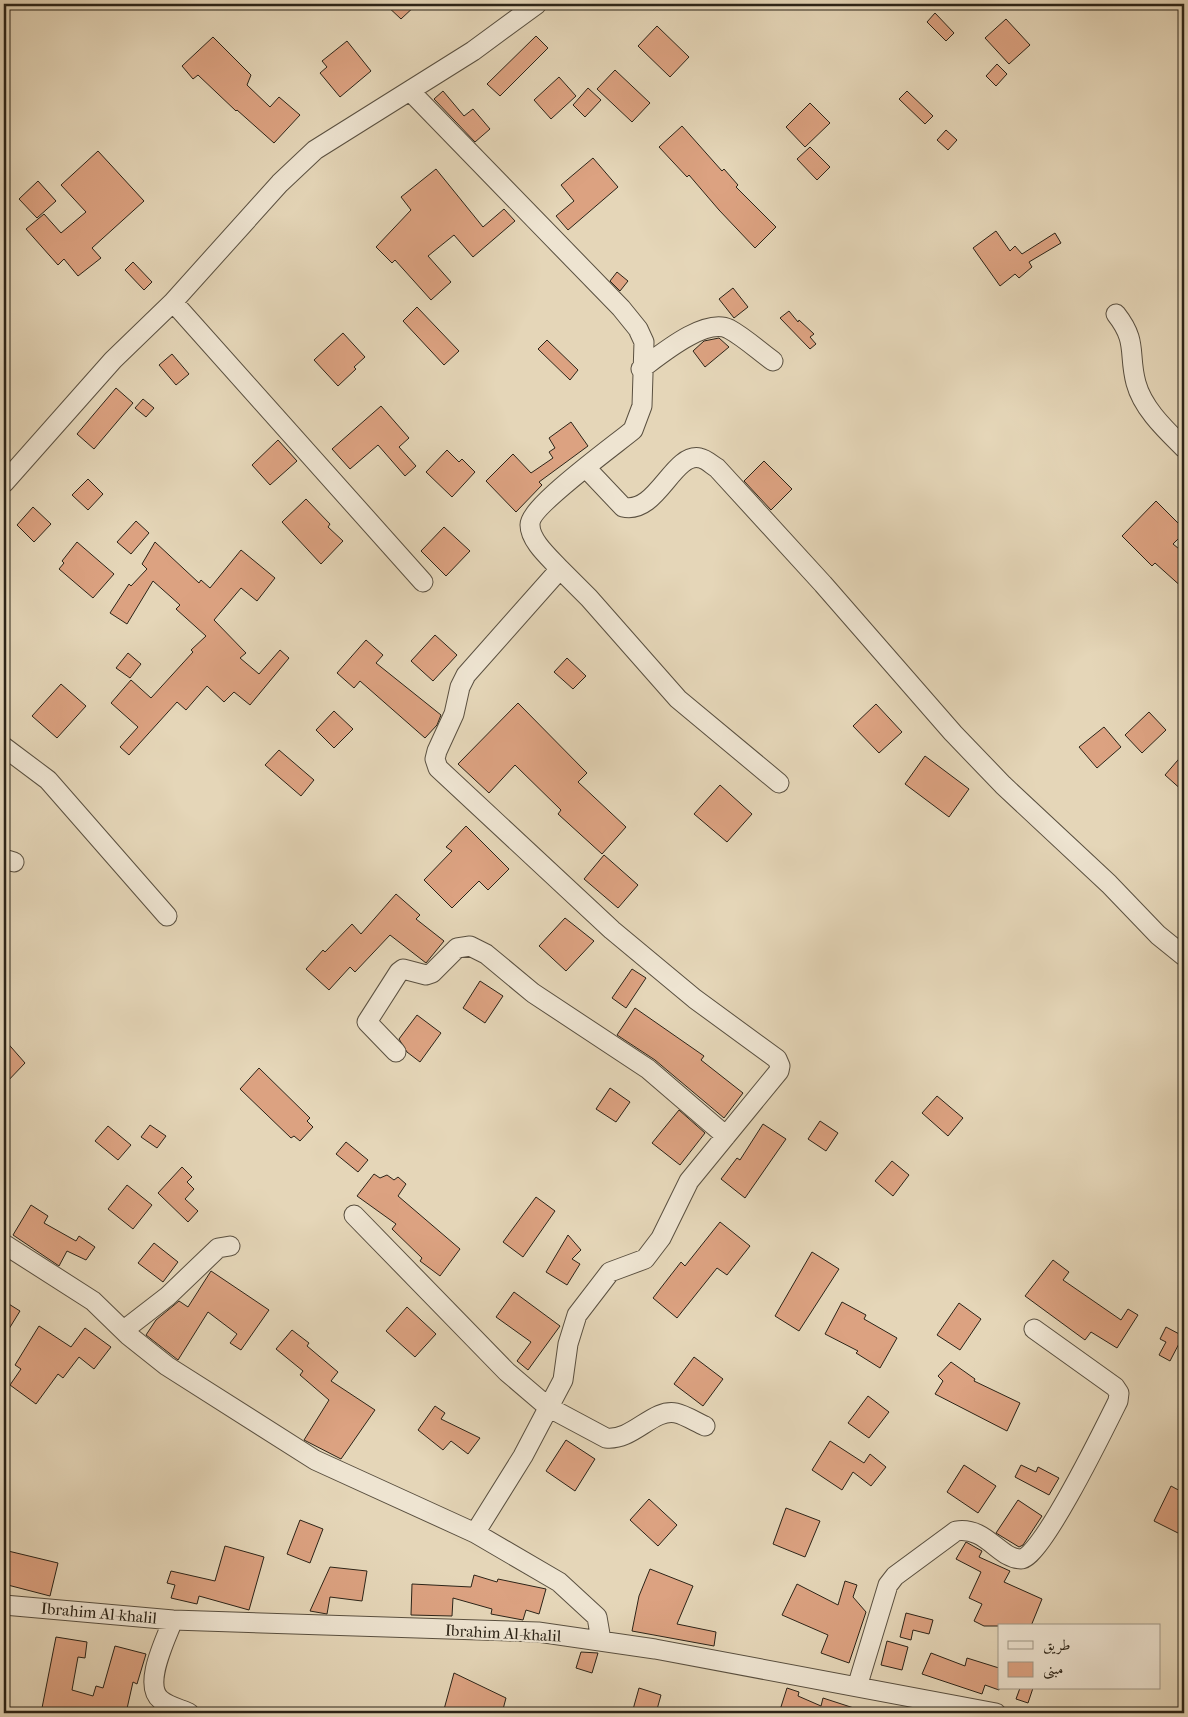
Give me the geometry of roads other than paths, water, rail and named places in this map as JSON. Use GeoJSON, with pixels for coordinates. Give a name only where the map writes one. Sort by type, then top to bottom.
{"type":"FeatureCollection","features":[{"type":"Feature","properties":{"kind":"street"},"geometry":{"type":"LineString","coordinates":[[4,483],[113,360],[173,302],[280,183],[315,150],[473,51],[529,6]]}},
{"type":"Feature","properties":{"kind":"street"},"geometry":{"type":"LineString","coordinates":[[410,91],[621,308],[638,329],[644,342],[641,369],[642,406],[633,430],[552,494],[533,514],[529,524],[531,534],[560,569],[589,598],[678,699],[779,783]]}},
{"type":"Feature","properties":{"kind":"street"},"geometry":{"type":"LineString","coordinates":[[173,302],[423,582]]}},
{"type":"Feature","properties":{"kind":"street"},"geometry":{"type":"LineString","coordinates":[[1116,314],[1130,334],[1136,385],[1144,401],[1165,429],[1184,448]]}},
{"type":"Feature","properties":{"kind":"street"},"geometry":{"type":"LineString","coordinates":[[641,369],[676,344],[708,327],[728,328],[773,361]]}},
{"type":"Feature","properties":{"kind":"street"},"geometry":{"type":"LineString","coordinates":[[586,469],[623,507],[630,509],[638,507],[685,462],[693,458],[702,458],[717,468],[823,584],[959,740],[1003,785],[1109,884],[1158,935],[1184,956]]}},
{"type":"Feature","properties":{"kind":"street"},"geometry":{"type":"LineString","coordinates":[[474,1533],[523,1456],[563,1380],[568,1344],[577,1316],[610,1272],[645,1259],[661,1238],[689,1181],[779,1071],[780,1066],[776,1059],[695,999],[612,930],[438,768],[435,759],[454,714],[460,687],[466,675],[560,569]]}},
{"type":"Feature","properties":{"kind":"street"},"geometry":{"type":"LineString","coordinates":[[4,747],[48,780],[167,916]]}},
{"type":"Feature","properties":{"kind":"street"},"geometry":{"type":"LineString","coordinates":[[396,1052],[368,1022],[399,972],[403,969],[426,974],[432,973],[457,948],[470,946],[486,954],[533,993],[648,1069],[726,1136]]}},
{"type":"Feature","properties":{"kind":"street"},"geometry":{"type":"LineString","coordinates":[[354,1215],[507,1372],[548,1407],[611,1439],[630,1434],[658,1416],[674,1412],[705,1426]]}},
{"type":"Feature","properties":{"kind":"street"},"geometry":{"type":"LineString","coordinates":[[4,1244],[93,1300],[124,1330],[167,1366],[315,1460],[474,1533],[559,1582],[597,1617],[601,1640]]}},
{"type":"Feature","properties":{"kind":"street"},"geometry":{"type":"LineString","coordinates":[[124,1330],[168,1296],[218,1248],[230,1246]]}},
{"type":"Feature","properties":{"kind":"street"},"geometry":{"type":"LineString","coordinates":[[857,1687],[884,1592],[892,1580],[956,1531],[967,1529],[977,1533],[1013,1557],[1022,1559],[1030,1556],[1057,1516],[1118,1400],[1119,1393],[1115,1387],[1034,1329]]}},
{"type":"Feature","properties":{"kind":"street","name":"Ibrahim Al-khalil"},"geometry":{"type":"LineString","coordinates":[[4,1605],[173,1620],[538,1632],[601,1640],[996,1713]]}},
{"type":"Feature","properties":{"kind":"street"},"geometry":{"type":"LineString","coordinates":[[173,1620],[152,1678],[154,1688],[160,1700],[189,1713]]}}]}
